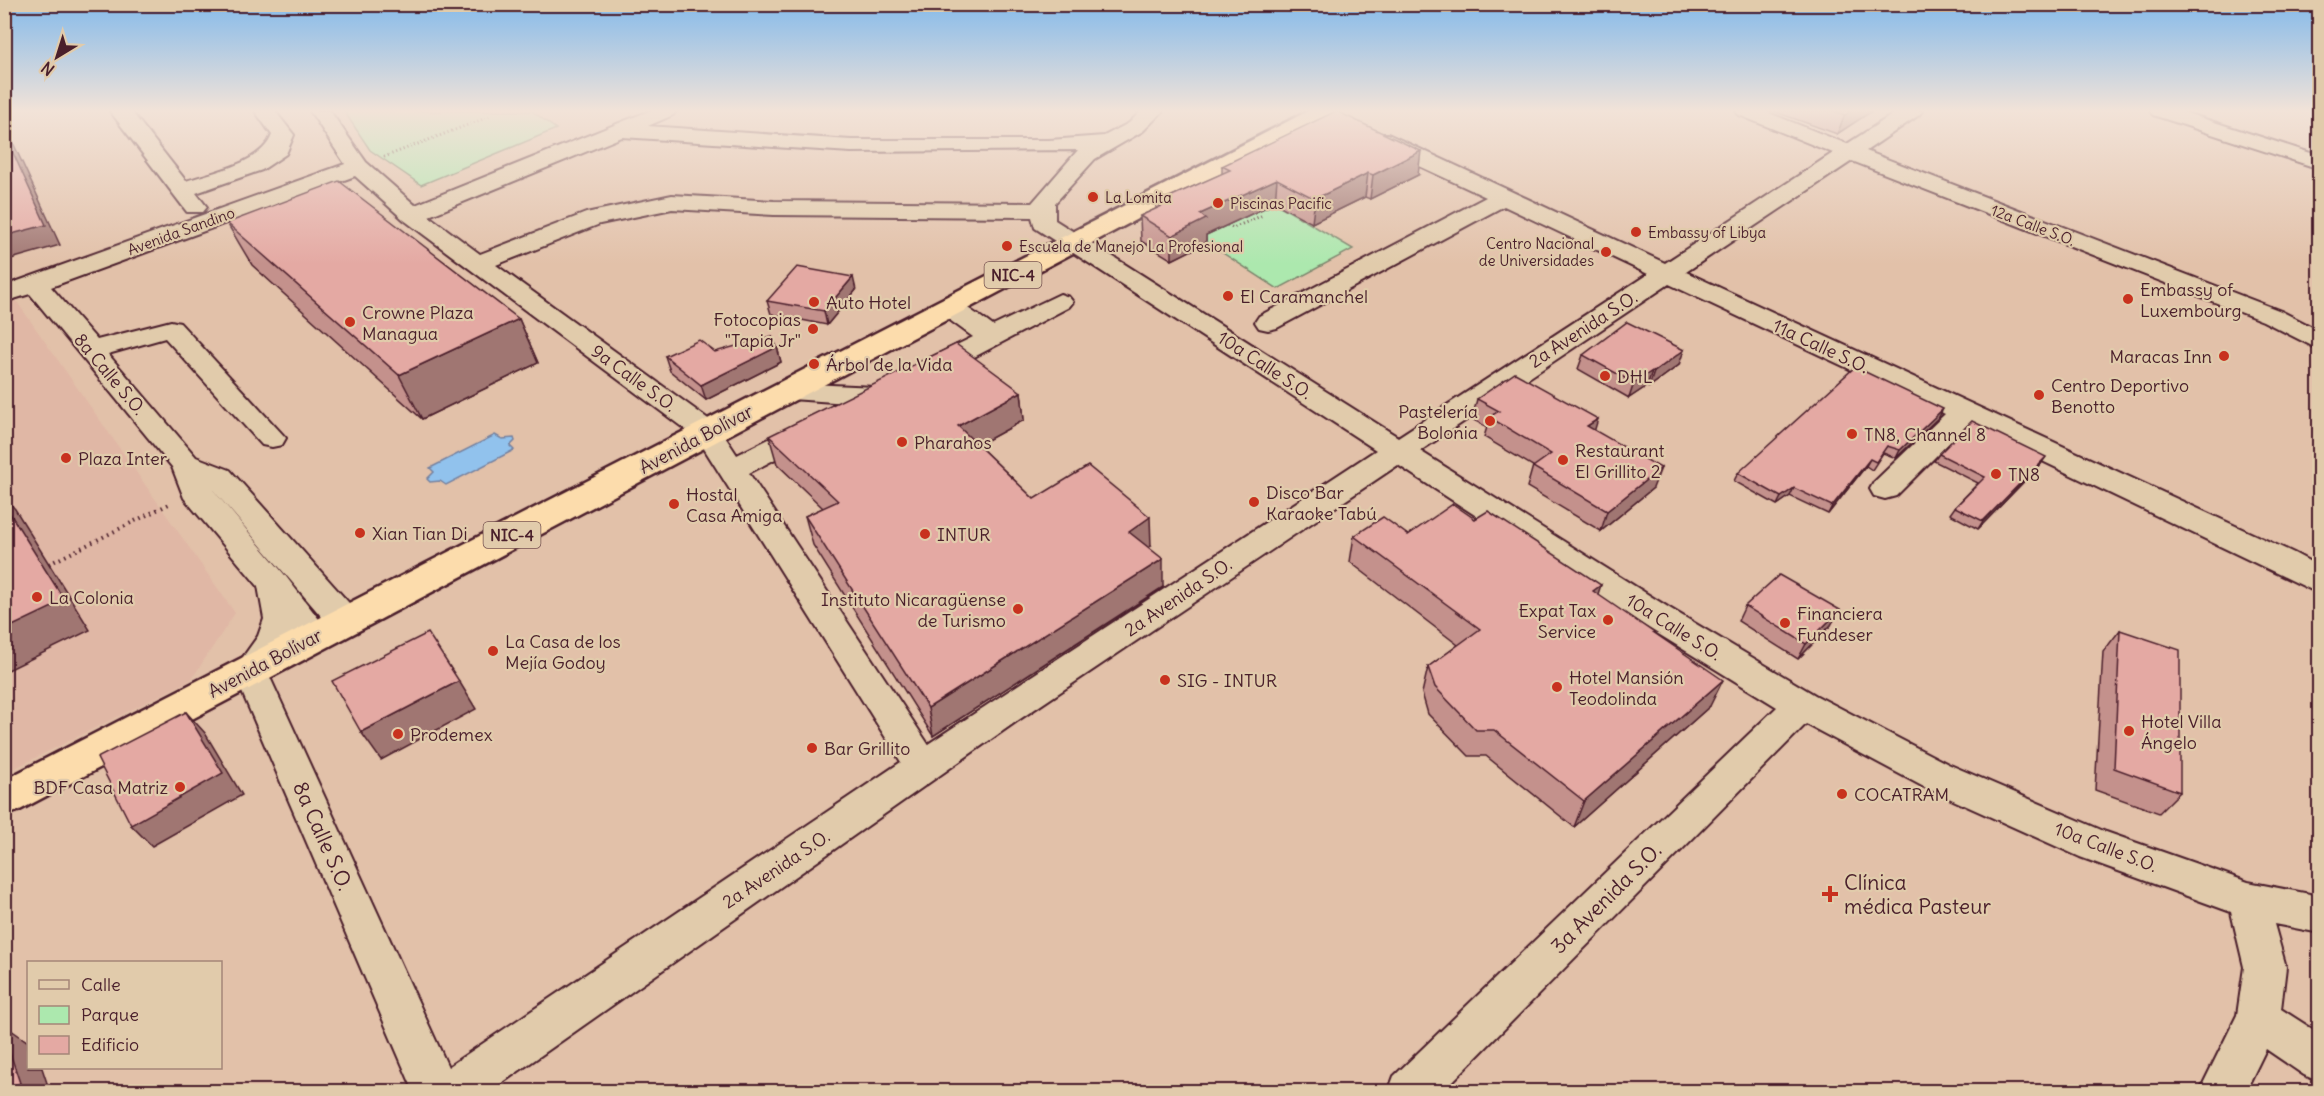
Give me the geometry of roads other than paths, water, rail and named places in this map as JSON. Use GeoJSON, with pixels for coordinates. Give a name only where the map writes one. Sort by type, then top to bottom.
{"type":"FeatureCollection","features":[{"type":"Feature","properties":{"kind":"highway","name":"Avenida Bolívar"},"geometry":{"type":"LineString","coordinates":[[4,799],[1076,242],[1244,162]]}},
{"type":"Feature","properties":{"kind":"highway","name":"Avenida Bolívar"},"geometry":{"type":"LineString","coordinates":[[4,782],[69,766]]}},
{"type":"Feature","properties":{"kind":"street"},"geometry":{"type":"LineString","coordinates":[[160,162],[207,222]]}},
{"type":"Feature","properties":{"kind":"street"},"geometry":{"type":"LineString","coordinates":[[182,190],[258,162]]}},
{"type":"Feature","properties":{"kind":"street","name":"9a Calle S.O."},"geometry":{"type":"LineString","coordinates":[[355,162],[412,215],[708,433],[924,768]]}},
{"type":"Feature","properties":{"kind":"street"},"geometry":{"type":"LineString","coordinates":[[412,215],[540,162]]}},
{"type":"Feature","properties":{"kind":"street"},"geometry":{"type":"LineString","coordinates":[[478,263],[594,218],[672,202],[774,208],[1044,210],[1044,202],[1081,162]]}},
{"type":"Feature","properties":{"kind":"street","name":"11a Calle S.O."},"geometry":{"type":"LineString","coordinates":[[1430,162],[2283,561],[2319,582]]}},
{"type":"Feature","properties":{"kind":"street","name":"2a Avenida S.O."},"geometry":{"type":"LineString","coordinates":[[450,1092],[1004,711],[1667,274],[1832,162]]}},
{"type":"Feature","properties":{"kind":"street","name":"12a Calle S.O."},"geometry":{"type":"LineString","coordinates":[[1879,162],[2024,222],[2272,316],[2319,342]]}},
{"type":"Feature","properties":{"kind":"street","name":"Avenida Sandino"},"geometry":{"type":"LineString","coordinates":[[4,295],[358,166]]}},
{"type":"Feature","properties":{"kind":"street"},"geometry":{"type":"LineString","coordinates":[[1268,322],[1504,197]]}},
{"type":"Feature","properties":{"kind":"street","name":"10a Calle S.O."},"geometry":{"type":"LineString","coordinates":[[1044,210],[1043,223],[1076,242],[1396,451],[1802,705],[1935,775],[2094,845],[2248,900],[2319,915]]}},
{"type":"Feature","properties":{"kind":"street","name":"8a Calle S.O."},"geometry":{"type":"LineString","coordinates":[[34,284],[91,350],[273,582],[330,628]]}},
{"type":"Feature","properties":{"kind":"street"},"geometry":{"type":"LineString","coordinates":[[732,469],[1060,302]]}},
{"type":"Feature","properties":{"kind":"street"},"geometry":{"type":"LineString","coordinates":[[949,308],[992,338]]}},
{"type":"Feature","properties":{"kind":"street"},"geometry":{"type":"LineString","coordinates":[[91,350],[171,329],[272,438]]}},
{"type":"Feature","properties":{"kind":"street"},"geometry":{"type":"LineString","coordinates":[[787,392],[894,387]]}},
{"type":"Feature","properties":{"kind":"street"},"geometry":{"type":"LineString","coordinates":[[1886,489],[1964,412]]}},
{"type":"Feature","properties":{"kind":"street","name":"8a Calle S.O."},"geometry":{"type":"LineString","coordinates":[[190,478],[219,477],[330,628]]}},
{"type":"Feature","properties":{"kind":"street","name":"8a Calle S.O."},"geometry":{"type":"LineString","coordinates":[[273,582],[281,619],[273,641],[250,671],[437,1092]]}},
{"type":"Feature","properties":{"kind":"street","name":"3a Avenida S.O."},"geometry":{"type":"LineString","coordinates":[[1410,1092],[1802,705]]}},
{"type":"Feature","properties":{"kind":"street"},"geometry":{"type":"LineString","coordinates":[[2221,1092],[2258,1019],[2265,967],[2248,900]]}},
{"type":"Feature","properties":{"kind":"street"},"geometry":{"type":"LineString","coordinates":[[2258,1019],[2319,1060]]}},
{"type":"Feature","properties":{"kind":"water"},"geometry":{"type":"Polygon","coordinates":[[[495,435],[502,439],[514,438],[515,441],[510,446],[514,450],[446,485],[440,481],[430,482],[427,479],[434,472],[430,468],[495,435]]]}},
{"type":"Feature","properties":{"kind":"place","name":"La Lomita"},"geometry":{"type":"Point","coordinates":[1093,197]}},
{"type":"Feature","properties":{"kind":"place","name":"Piscinas Pacific"},"geometry":{"type":"Point","coordinates":[1218,203]}},
{"type":"Feature","properties":{"kind":"place","name":"Embassy of Libya"},"geometry":{"type":"Point","coordinates":[1636,232]}},
{"type":"Feature","properties":{"kind":"place","name":"Escuela de Manejo La Profesional"},"geometry":{"type":"Point","coordinates":[1007,246]}},
{"type":"Feature","properties":{"kind":"place","name":"Centro Nacional de Universidades"},"geometry":{"type":"Point","coordinates":[1606,252]}},
{"type":"Feature","properties":{"kind":"place","name":"El Caramanchel"},"geometry":{"type":"Point","coordinates":[1228,296]}},
{"type":"Feature","properties":{"kind":"place","name":"Embassy of Luxembourg"},"geometry":{"type":"Point","coordinates":[2128,299]}},
{"type":"Feature","properties":{"kind":"place","name":"Auto Hotel"},"geometry":{"type":"Point","coordinates":[814,302]}},
{"type":"Feature","properties":{"kind":"place","name":"Crowne Plaza Managua"},"geometry":{"type":"Point","coordinates":[350,322]}},
{"type":"Feature","properties":{"kind":"place","name":"Fotocopias \"Tapia Jr\""},"geometry":{"type":"Point","coordinates":[813,329]}},
{"type":"Feature","properties":{"kind":"place","name":"Maracas Inn"},"geometry":{"type":"Point","coordinates":[2224,356]}},
{"type":"Feature","properties":{"kind":"place","name":"Árbol de la Vida"},"geometry":{"type":"Point","coordinates":[814,364]}},
{"type":"Feature","properties":{"kind":"place","name":"DHL"},"geometry":{"type":"Point","coordinates":[1605,376]}},
{"type":"Feature","properties":{"kind":"place","name":"Centro Deportivo Benotto"},"geometry":{"type":"Point","coordinates":[2039,395]}},
{"type":"Feature","properties":{"kind":"place","name":"Pastelería Bolonia"},"geometry":{"type":"Point","coordinates":[1490,421]}},
{"type":"Feature","properties":{"kind":"place","name":"TN8, Channel 8"},"geometry":{"type":"Point","coordinates":[1852,434]}},
{"type":"Feature","properties":{"kind":"place","name":"Pharahos"},"geometry":{"type":"Point","coordinates":[902,442]}},
{"type":"Feature","properties":{"kind":"place","name":"Plaza Inter"},"geometry":{"type":"Point","coordinates":[66,458]}},
{"type":"Feature","properties":{"kind":"place","name":"Restaurant El Grillito 2"},"geometry":{"type":"Point","coordinates":[1563,460]}},
{"type":"Feature","properties":{"kind":"place","name":"TN8"},"geometry":{"type":"Point","coordinates":[1996,474]}},
{"type":"Feature","properties":{"kind":"place","name":"Disco Bar Karaoke Tabú"},"geometry":{"type":"Point","coordinates":[1254,502]}},
{"type":"Feature","properties":{"kind":"place","name":"Hostal Casa Amiga"},"geometry":{"type":"Point","coordinates":[674,504]}},
{"type":"Feature","properties":{"kind":"place","name":"Xian Tian Di"},"geometry":{"type":"Point","coordinates":[360,533]}},
{"type":"Feature","properties":{"kind":"place","name":"INTUR"},"geometry":{"type":"Point","coordinates":[925,534]}},
{"type":"Feature","properties":{"kind":"place","name":"La Colonia"},"geometry":{"type":"Point","coordinates":[37,597]}},
{"type":"Feature","properties":{"kind":"place","name":"Instituto Nicaragüense de Turismo"},"geometry":{"type":"Point","coordinates":[1018,609]}},
{"type":"Feature","properties":{"kind":"place","name":"Expat Tax Service"},"geometry":{"type":"Point","coordinates":[1608,620]}},
{"type":"Feature","properties":{"kind":"place","name":"Financiera Fundeser"},"geometry":{"type":"Point","coordinates":[1785,623]}},
{"type":"Feature","properties":{"kind":"place","name":"La Casa de los Mejía Godoy"},"geometry":{"type":"Point","coordinates":[493,651]}},
{"type":"Feature","properties":{"kind":"place","name":"SIG - INTUR"},"geometry":{"type":"Point","coordinates":[1165,680]}},
{"type":"Feature","properties":{"kind":"place","name":"Hotel Mansión Teodolinda"},"geometry":{"type":"Point","coordinates":[1557,687]}},
{"type":"Feature","properties":{"kind":"place","name":"Hotel Villa Ángelo"},"geometry":{"type":"Point","coordinates":[2129,731]}},
{"type":"Feature","properties":{"kind":"place","name":"Prodemex"},"geometry":{"type":"Point","coordinates":[398,734]}},
{"type":"Feature","properties":{"kind":"place","name":"Bar Grillito"},"geometry":{"type":"Point","coordinates":[812,748]}},
{"type":"Feature","properties":{"kind":"place","name":"BDF Casa Matriz"},"geometry":{"type":"Point","coordinates":[180,787]}},
{"type":"Feature","properties":{"kind":"place","name":"COCATRAM"},"geometry":{"type":"Point","coordinates":[1842,794]}},
{"type":"Feature","properties":{"kind":"place","name":"Clínica médica Pasteur"},"geometry":{"type":"Point","coordinates":[1830,894]}}]}
